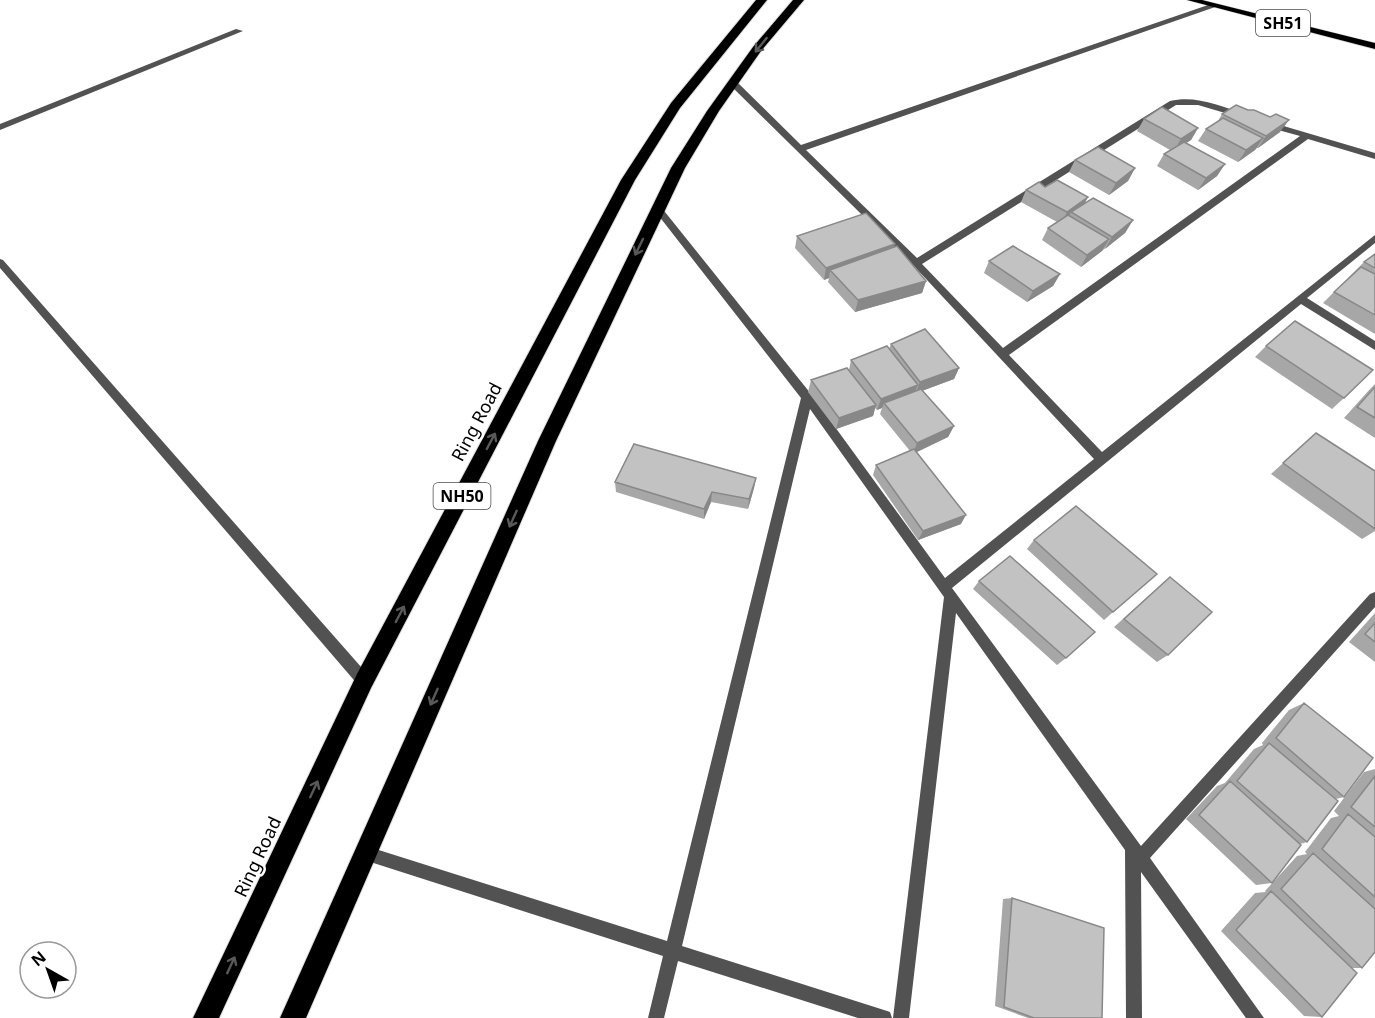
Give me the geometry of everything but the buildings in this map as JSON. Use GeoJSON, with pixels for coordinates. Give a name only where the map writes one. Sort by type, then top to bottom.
{"type":"FeatureCollection","features":[{"type":"Feature","properties":{"kind":"highway","name":"Ring Road"},"geometry":{"type":"LineString","coordinates":[[206,1018],[364,681],[628,180],[675,106],[762,0]]}},
{"type":"Feature","properties":{"kind":"highway","name":"NH50"},"geometry":{"type":"LineString","coordinates":[[293,1018],[547,441],[678,168],[757,49],[799,0]]}},
{"type":"Feature","properties":{"kind":"main road","name":"SH51"},"geometry":{"type":"LineString","coordinates":[[1191,0],[1375,46]]}},
{"type":"Feature","properties":{"kind":"street"},"geometry":{"type":"LineString","coordinates":[[802,148],[1214,6]]}},
{"type":"Feature","properties":{"kind":"street"},"geometry":{"type":"LineString","coordinates":[[0,127],[239,32]]}},
{"type":"Feature","properties":{"kind":"street"},"geometry":{"type":"LineString","coordinates":[[733,83],[802,148],[916,263],[1102,460]]}},
{"type":"Feature","properties":{"kind":"street"},"geometry":{"type":"LineString","coordinates":[[916,263],[1181,100],[1375,156]]}},
{"type":"Feature","properties":{"kind":"street"},"geometry":{"type":"LineString","coordinates":[[1002,354],[1306,136]]}},
{"type":"Feature","properties":{"kind":"street"},"geometry":{"type":"LineString","coordinates":[[658,209],[807,397],[1256,1018]]}},
{"type":"Feature","properties":{"kind":"street"},"geometry":{"type":"LineString","coordinates":[[901,1018],[947,591],[1102,460],[1375,238]]}},
{"type":"Feature","properties":{"kind":"street"},"geometry":{"type":"LineString","coordinates":[[0,262],[364,681]]}},
{"type":"Feature","properties":{"kind":"street"},"geometry":{"type":"LineString","coordinates":[[1301,299],[1375,346]]}},
{"type":"Feature","properties":{"kind":"street"},"geometry":{"type":"LineString","coordinates":[[656,1018],[807,397]]}},
{"type":"Feature","properties":{"kind":"street"},"geometry":{"type":"LineString","coordinates":[[1134,1018],[1136,853],[1375,598]]}},
{"type":"Feature","properties":{"kind":"street"},"geometry":{"type":"LineString","coordinates":[[366,854],[884,1018]]}}]}
